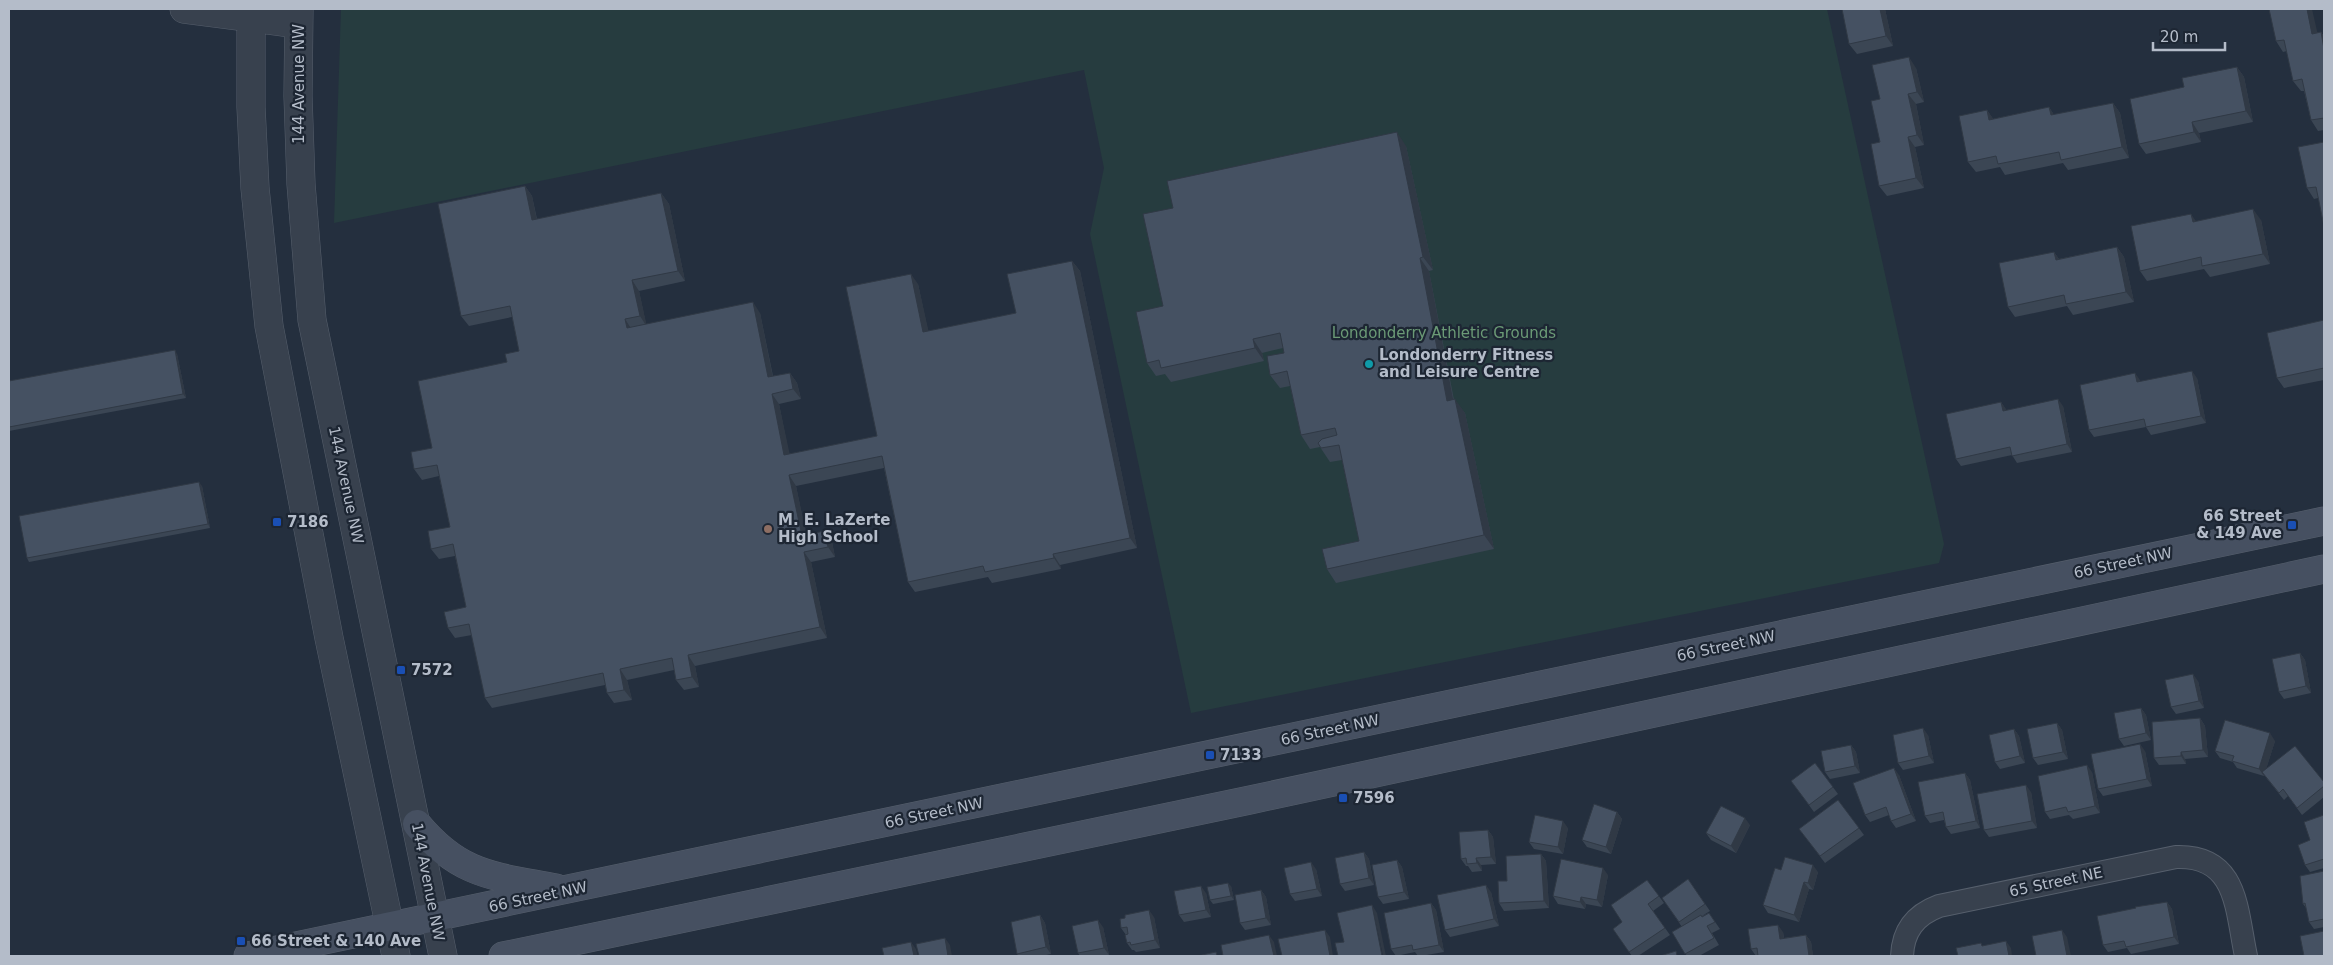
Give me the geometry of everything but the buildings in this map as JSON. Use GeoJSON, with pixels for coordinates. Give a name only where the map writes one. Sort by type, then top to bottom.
{"type":"FeatureCollection","features":[{"type":"Feature","properties":{"kind":"main road","name":"66 Street NW"},"geometry":{"type":"LineString","coordinates":[[248,956],[390,928],[2324,521]]}},
{"type":"Feature","properties":{"kind":"main road"},"geometry":{"type":"LineString","coordinates":[[503,956],[1232,804],[2324,568]]}},
{"type":"Feature","properties":{"kind":"main road"},"geometry":{"type":"LineString","coordinates":[[416,824],[441,851],[465,866],[503,878],[568,890]]}},
{"type":"Feature","properties":{"kind":"street"},"geometry":{"type":"LineString","coordinates":[[184,9],[299,16]]}},
{"type":"Feature","properties":{"kind":"street"},"geometry":{"type":"LineString","coordinates":[[250,14],[251,107],[255,188],[269,326],[329,638],[396,956]]}},
{"type":"Feature","properties":{"kind":"street","name":"144 Avenue NW"},"geometry":{"type":"LineString","coordinates":[[299,16],[300,184],[312,320],[443,956]]}},
{"type":"Feature","properties":{"kind":"street","name":"65 Street NE"},"geometry":{"type":"LineString","coordinates":[[1902,956],[1904,937],[1910,926],[1930,910],[1939,906],[2176,857],[2190,857],[2208,861],[2227,879],[2232,889],[2246,956]]}},
{"type":"Feature","properties":{"kind":"green space","name":"Londonderry Athletic Grounds"},"geometry":{"type":"Polygon","coordinates":[[[341,9],[1827,9],[1944,544],[1939,563],[1191,713],[1090,234],[1104,168],[1084,70],[334,223],[341,9]]]}},
{"type":"Feature","properties":{"kind":"place","name":"Londonderry Fitness and Leisure Centre"},"geometry":{"type":"Point","coordinates":[1369,364]}},
{"type":"Feature","properties":{"kind":"place","name":"7186"},"geometry":{"type":"Point","coordinates":[277,522]}},
{"type":"Feature","properties":{"kind":"place","name":"66 Street & 149 Ave"},"geometry":{"type":"Point","coordinates":[2292,525]}},
{"type":"Feature","properties":{"kind":"place","name":"M. E. LaZerte High School"},"geometry":{"type":"Point","coordinates":[768,529]}},
{"type":"Feature","properties":{"kind":"place","name":"7572"},"geometry":{"type":"Point","coordinates":[401,670]}},
{"type":"Feature","properties":{"kind":"place","name":"7133"},"geometry":{"type":"Point","coordinates":[1210,755]}},
{"type":"Feature","properties":{"kind":"place","name":"7596"},"geometry":{"type":"Point","coordinates":[1343,798]}},
{"type":"Feature","properties":{"kind":"place","name":"66 Street & 140 Ave"},"geometry":{"type":"Point","coordinates":[241,941]}}]}
